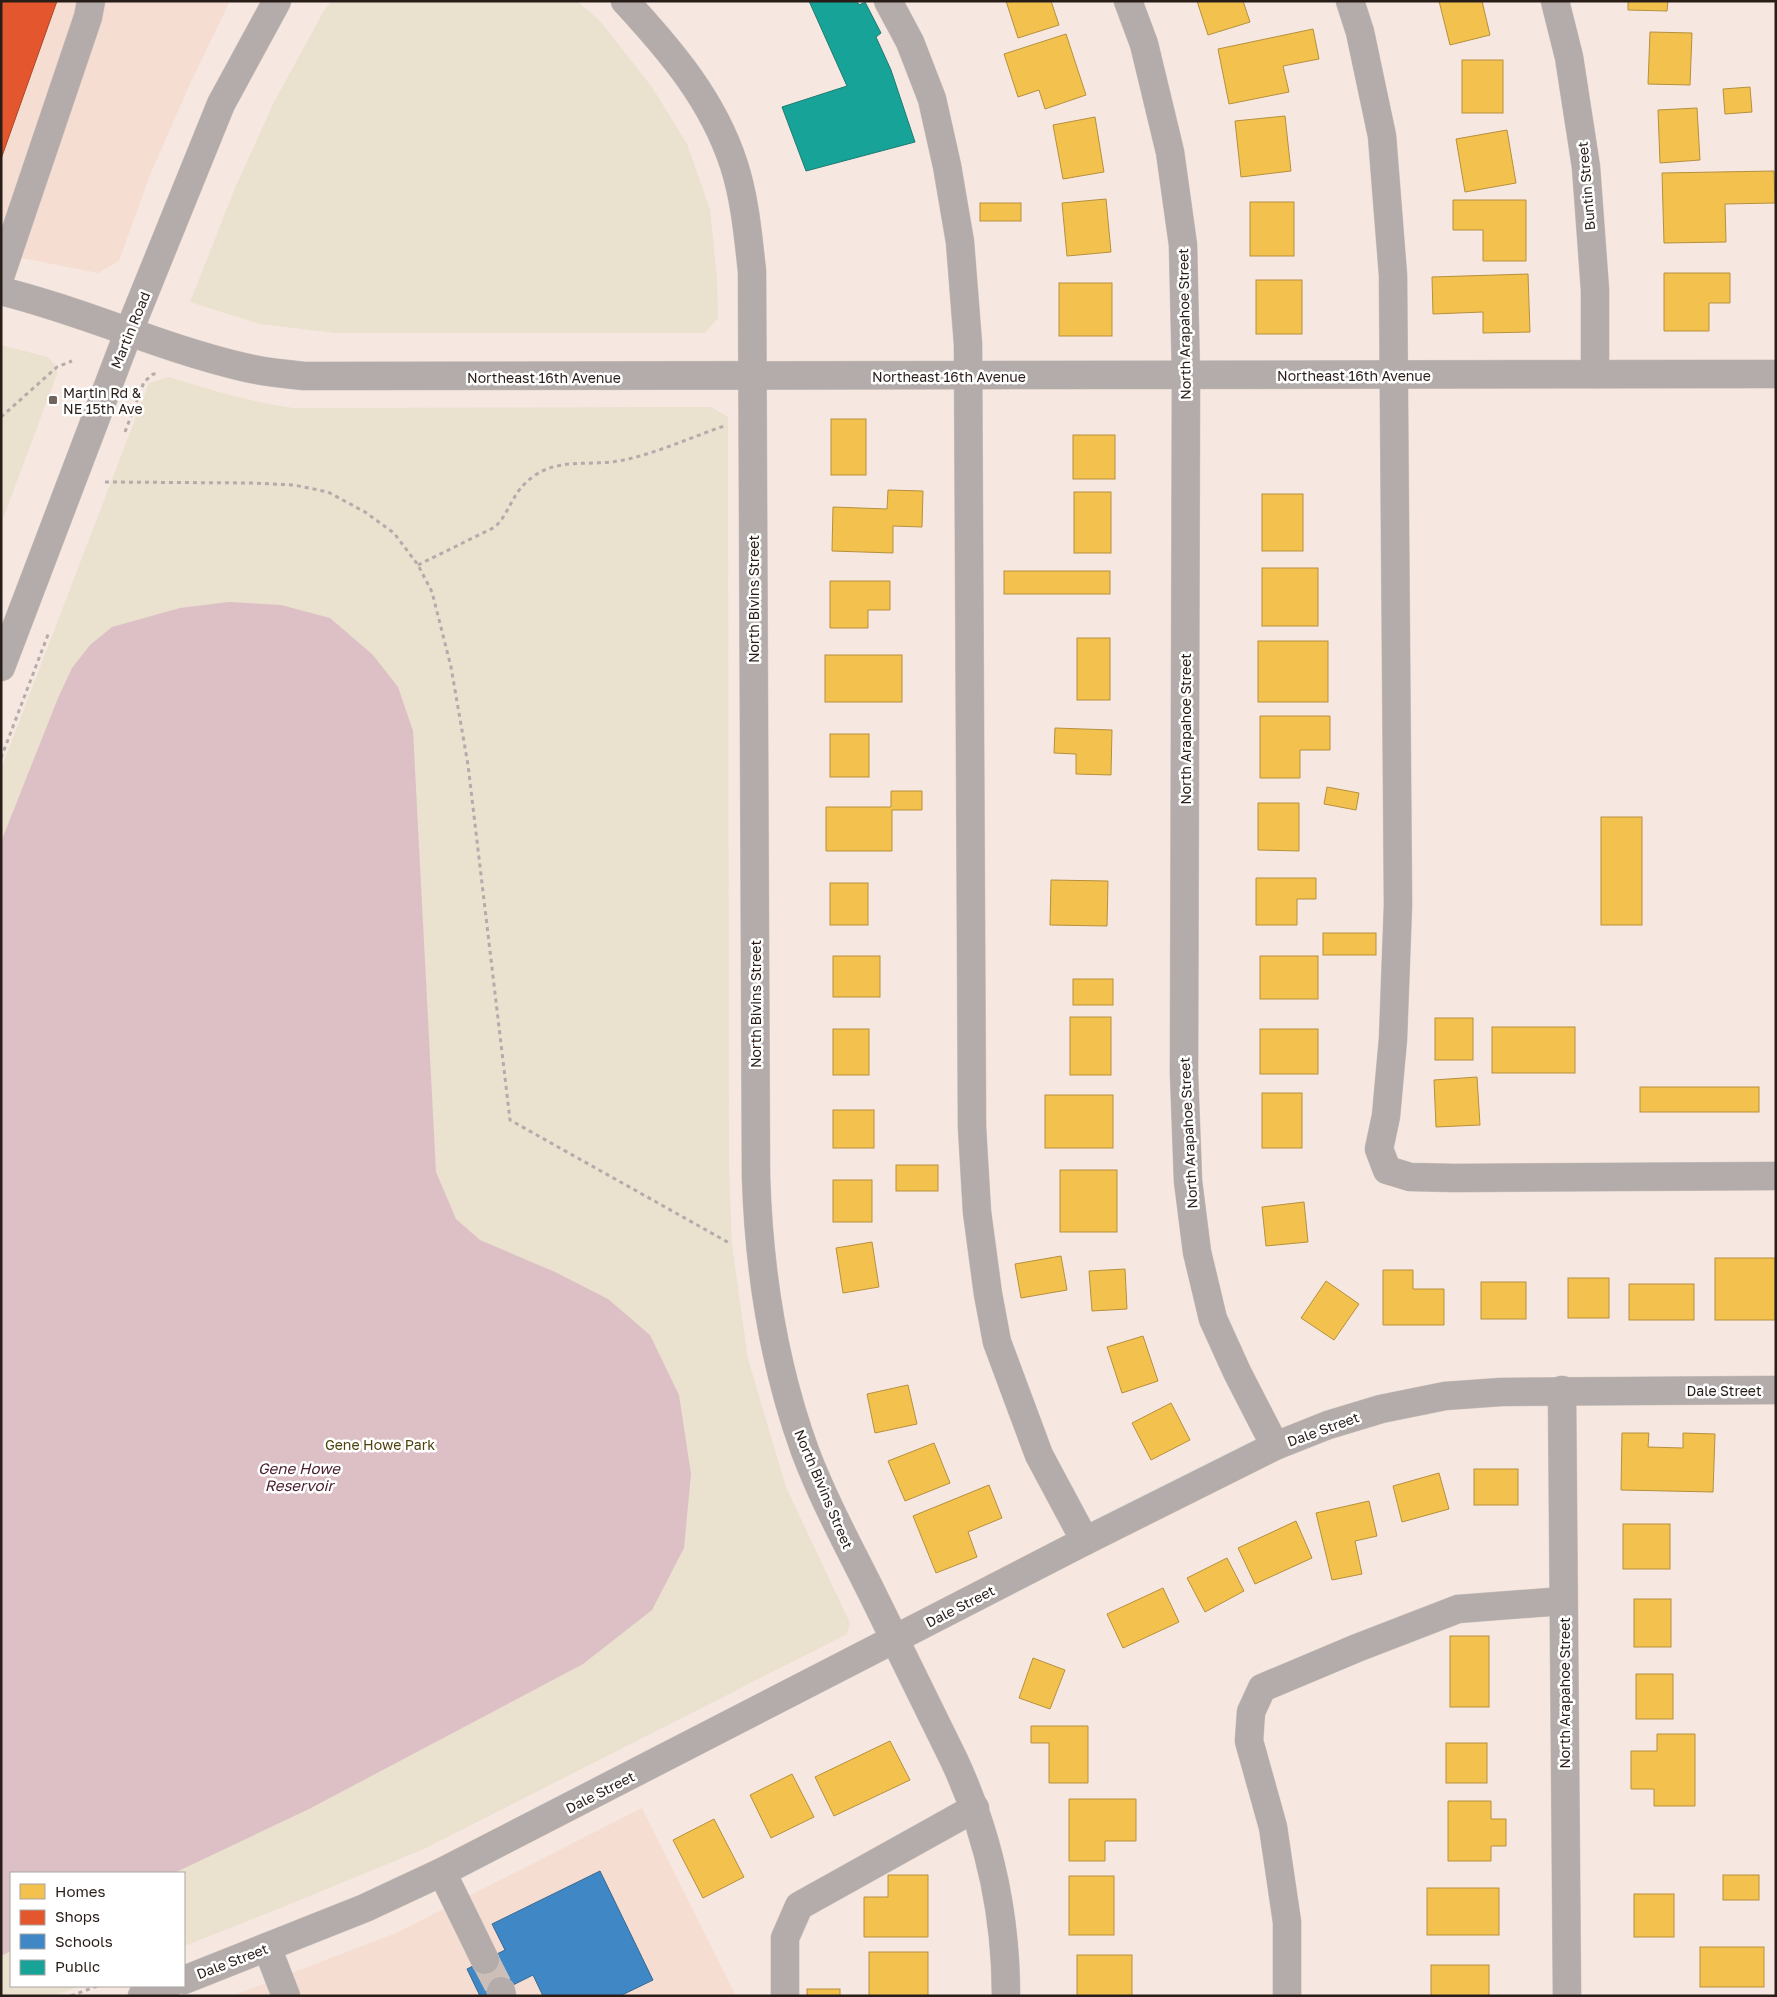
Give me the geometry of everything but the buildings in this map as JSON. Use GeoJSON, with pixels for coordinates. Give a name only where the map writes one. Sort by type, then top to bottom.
{"type":"FeatureCollection","features":[{"type":"Feature","properties":{"kind":"street"},"geometry":{"type":"LineString","coordinates":[[1,274],[88,17],[91,1]]}},
{"type":"Feature","properties":{"kind":"street","name":"North Bivins Street"},"geometry":{"type":"LineString","coordinates":[[625,1],[660,40],[698,89],[717,122],[734,166],[745,216],[752,271],[756,1177],[760,1250],[770,1318],[778,1358],[805,1452],[834,1519],[961,1776],[974,1808],[991,1861],[999,1896],[1004,1940],[1006,1996]]}},
{"type":"Feature","properties":{"kind":"street"},"geometry":{"type":"LineString","coordinates":[[888,1],[910,42],[932,100],[947,166],[960,242],[969,375],[972,1127],[978,1212],[988,1294],[997,1342],[1039,1455],[1085,1542]]}},
{"type":"Feature","properties":{"kind":"street","name":"North Arapahoe Street"},"geometry":{"type":"LineString","coordinates":[[1128,1],[1144,44],[1170,152],[1183,245],[1186,375],[1184,1073],[1188,1181],[1197,1252],[1213,1318],[1236,1372],[1275,1446]]}},
{"type":"Feature","properties":{"kind":"street"},"geometry":{"type":"LineString","coordinates":[[1350,1],[1360,32],[1382,136],[1393,276],[1398,906],[1393,1039],[1386,1116],[1379,1149],[1387,1170],[1410,1177],[1776,1176]]}},
{"type":"Feature","properties":{"kind":"street","name":"Buntin Street"},"geometry":{"type":"LineString","coordinates":[[1555,1],[1569,57],[1586,167],[1594,290],[1595,374]]}},
{"type":"Feature","properties":{"kind":"street","name":"Martin Road"},"geometry":{"type":"LineString","coordinates":[[1,667],[129,332],[220,104],[266,6]]}},
{"type":"Feature","properties":{"kind":"street","name":"Northeast 16th Avenue"},"geometry":{"type":"LineString","coordinates":[[1,291],[22,296],[235,366],[304,376],[1776,374]]}},
{"type":"Feature","properties":{"kind":"street","name":"North Arapahoe Street"},"geometry":{"type":"LineString","coordinates":[[1562,1390],[1567,1996]]}},
{"type":"Feature","properties":{"kind":"street","name":"Dale Street"},"geometry":{"type":"LineString","coordinates":[[185,1980],[365,1908],[442,1872],[1275,1446],[1328,1425],[1372,1412],[1436,1398],[1501,1392],[1562,1390],[1776,1390]]}},
{"type":"Feature","properties":{"kind":"street"},"geometry":{"type":"LineString","coordinates":[[1287,1996],[1286,1912],[1272,1827],[1249,1741],[1251,1712],[1262,1688],[1458,1608],[1564,1601]]}},
{"type":"Feature","properties":{"kind":"street"},"geometry":{"type":"LineString","coordinates":[[785,1996],[785,1938],[799,1906],[974,1808]]}},
{"type":"Feature","properties":{"kind":"street"},"geometry":{"type":"LineString","coordinates":[[442,1872],[484,1960]]}},
{"type":"Feature","properties":{"kind":"street"},"geometry":{"type":"LineString","coordinates":[[267,1948],[286,1996]]}},
{"type":"Feature","properties":{"kind":"street"},"geometry":{"type":"LineString","coordinates":[[142,1996],[165,1987]]}},
{"type":"Feature","properties":{"kind":"path"},"geometry":{"type":"LineString","coordinates":[[1,417],[57,367],[72,361]]}},
{"type":"Feature","properties":{"kind":"path"},"geometry":{"type":"LineString","coordinates":[[123,436],[144,382],[154,374],[163,374]]}},
{"type":"Feature","properties":{"kind":"path"},"geometry":{"type":"LineString","coordinates":[[418,565],[495,527],[502,520],[515,494],[524,484],[552,467],[574,463],[604,463],[638,456],[732,423]]}},
{"type":"Feature","properties":{"kind":"path"},"geometry":{"type":"LineString","coordinates":[[102,491],[109,473]]}},
{"type":"Feature","properties":{"kind":"path"},"geometry":{"type":"LineString","coordinates":[[105,482],[294,485],[328,492],[365,512],[394,533],[418,565],[432,592],[452,667],[468,765],[510,1120],[736,1247]]}},
{"type":"Feature","properties":{"kind":"path"},"geometry":{"type":"LineString","coordinates":[[1,758],[50,629]]}},
{"type":"Feature","properties":{"kind":"path"},"geometry":{"type":"LineString","coordinates":[[71,1996],[95,1987]]}},
{"type":"Feature","properties":{"kind":"shaded area"},"geometry":{"type":"Polygon","coordinates":[[[1,1],[230,1],[189,86],[150,175],[119,261],[98,273],[1,254],[1,1]]]}},
{"type":"Feature","properties":{"kind":"shaded area"},"geometry":{"type":"Polygon","coordinates":[[[642,1808],[736,1996],[232,1996],[396,1933],[642,1808]]]}},
{"type":"Feature","properties":{"kind":"green space"},"geometry":{"type":"Polygon","coordinates":[[[331,1],[577,1],[600,21],[652,87],[687,144],[710,209],[717,279],[718,318],[705,333],[336,333],[260,324],[190,302],[235,188],[274,102],[331,1]]]}},
{"type":"Feature","properties":{"kind":"green space"},"geometry":{"type":"Polygon","coordinates":[[[1,345],[48,357],[57,367],[57,374],[1,524],[1,345]]]}},
{"type":"Feature","properties":{"kind":"green space","name":"Gene Howe Park"},"geometry":{"type":"Polygon","coordinates":[[[169,377],[246,399],[293,408],[711,407],[728,417],[729,1167],[732,1245],[748,1359],[786,1487],[850,1623],[847,1634],[424,1849],[185,1946],[185,1872],[10,1872],[10,1987],[77,1987],[54,1996],[1,1996],[1,769],[149,383],[169,377]]]}},
{"type":"Feature","properties":{"kind":"water","name":"Gene Howe Reservoir"},"geometry":{"type":"Polygon","coordinates":[[[229,602],[281,605],[330,618],[373,655],[398,687],[413,731],[436,1172],[456,1219],[480,1240],[555,1272],[608,1299],[650,1335],[679,1395],[691,1474],[684,1548],[652,1610],[583,1664],[309,1809],[176,1872],[10,1872],[10,1952],[1,1956],[1,842],[58,698],[72,668],[90,645],[112,627],[180,608],[229,602]]]}},
{"type":"Feature","properties":{"kind":"tunnel"},"geometry":{"type":"LineString","coordinates":[[485,1960],[501,1991]]}},
{"type":"Feature","properties":{"kind":"place","name":"Martin Rd & NE 15th Ave"},"geometry":{"type":"Point","coordinates":[53,400]}}]}
